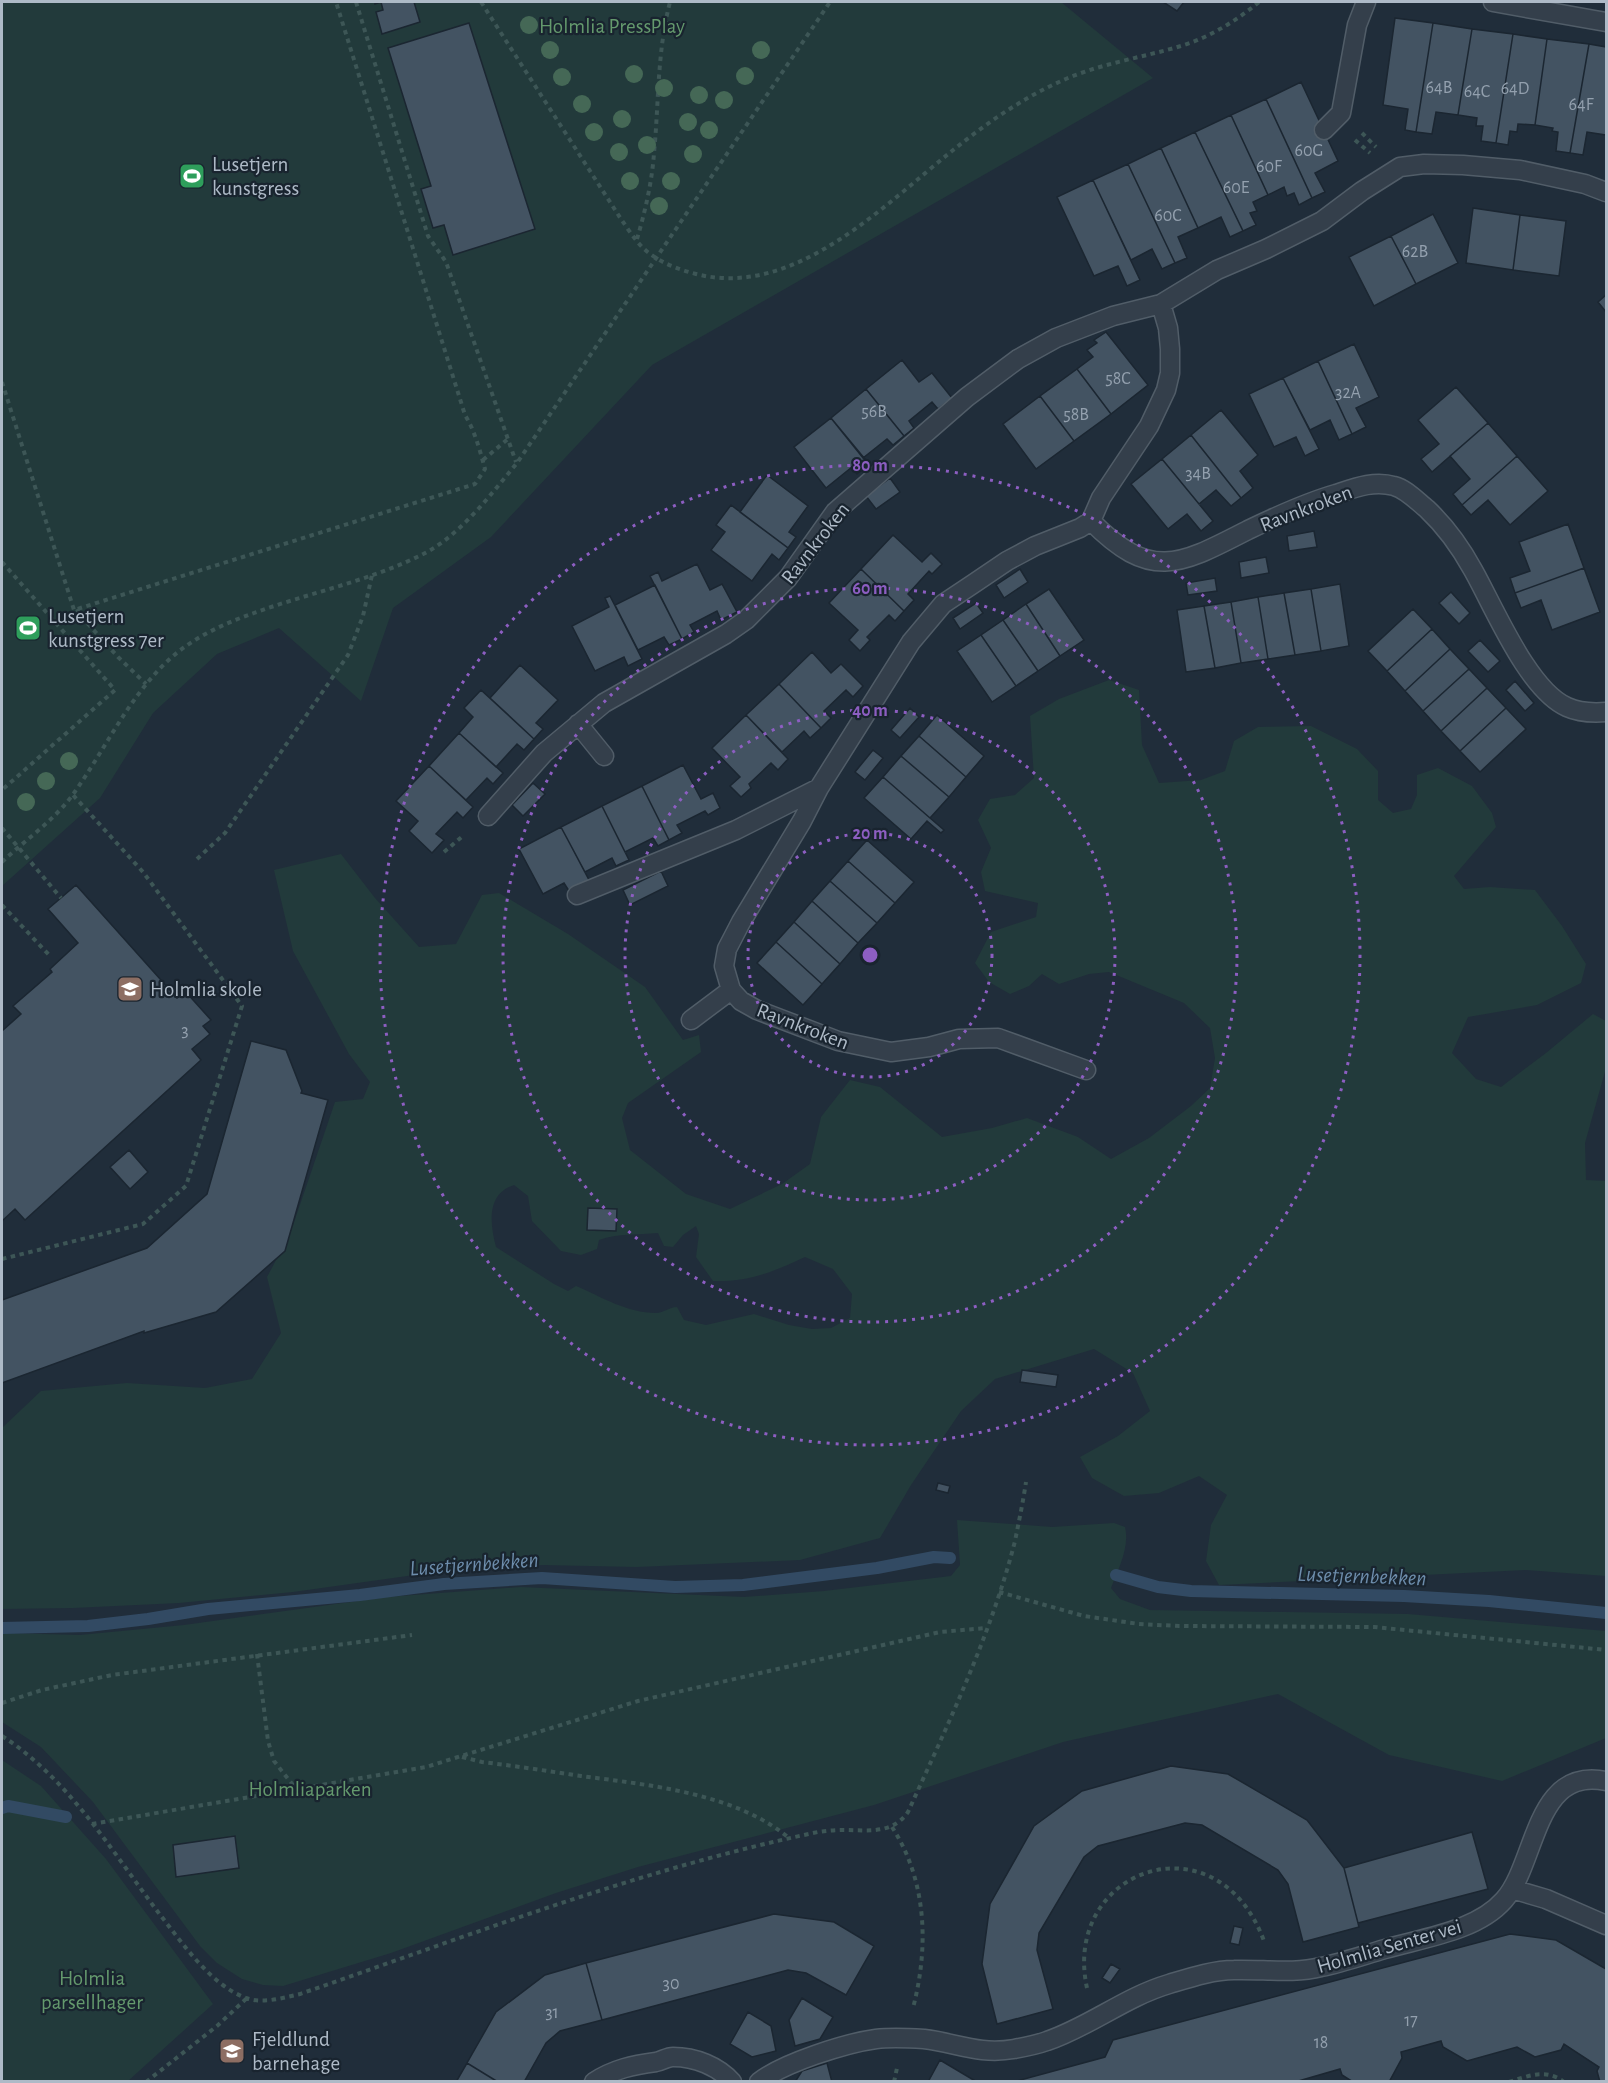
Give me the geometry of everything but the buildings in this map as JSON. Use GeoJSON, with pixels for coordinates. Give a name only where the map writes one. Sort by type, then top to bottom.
{"type":"FeatureCollection","features":[{"type":"Feature","properties":{"kind":"lane"},"geometry":{"type":"LineString","coordinates":[[1324,130],[1341,113],[1358,26],[1366,2]]}},
{"type":"Feature","properties":{"kind":"lane"},"geometry":{"type":"LineString","coordinates":[[1493,2],[1606,22]]}},
{"type":"Feature","properties":{"kind":"lane","name":"Ravnkroken"},"geometry":{"type":"LineString","coordinates":[[488,816],[544,753],[604,703],[726,634],[746,620],[788,578],[835,512],[950,411],[1018,359],[1056,338],[1101,320],[1161,304],[1218,270],[1322,221],[1362,191],[1394,171],[1409,165],[1520,170],[1586,184],[1606,192]]}},
{"type":"Feature","properties":{"kind":"lane"},"geometry":{"type":"LineString","coordinates":[[691,1020],[731,990],[724,966],[727,950],[741,922],[802,821],[819,788],[911,642],[943,604],[1007,561],[1091,521],[1105,490],[1149,426],[1166,390],[1170,372],[1170,349],[1168,328],[1161,304]]}},
{"type":"Feature","properties":{"kind":"lane","name":"Ravnkroken"},"geometry":{"type":"LineString","coordinates":[[1091,521],[1110,540],[1138,557],[1180,561],[1209,551],[1305,503],[1368,485],[1394,486],[1417,500],[1447,532],[1473,570],[1519,656],[1550,696],[1573,710],[1590,713],[1606,712]]}},
{"type":"Feature","properties":{"kind":"lane"},"geometry":{"type":"LineString","coordinates":[[578,724],[604,756]]}},
{"type":"Feature","properties":{"kind":"lane"},"geometry":{"type":"LineString","coordinates":[[577,896],[736,830],[819,788]]}},
{"type":"Feature","properties":{"kind":"lane","name":"Ravnkroken"},"geometry":{"type":"LineString","coordinates":[[731,990],[741,1002],[757,1010],[838,1041],[891,1052],[929,1047],[959,1039],[998,1038],[1086,1070]]}},
{"type":"Feature","properties":{"kind":"lane","name":"Holmlia Senter vei"},"geometry":{"type":"LineString","coordinates":[[759,2082],[796,2061],[875,2039],[906,2038],[993,2051],[1046,2042],[1142,1994],[1168,1984],[1230,1970],[1321,1967],[1471,1924],[1493,1911],[1505,1900],[1512,1889],[1538,1823],[1560,1792],[1569,1785],[1588,1778],[1606,1781]]}},
{"type":"Feature","properties":{"kind":"lane"},"geometry":{"type":"LineString","coordinates":[[1512,1889],[1546,1899],[1606,1924]]}},
{"type":"Feature","properties":{"kind":"lane"},"geometry":{"type":"LineString","coordinates":[[594,2082],[615,2070],[671,2057],[712,2065],[732,2082]]}},
{"type":"Feature","properties":{"kind":"path"},"geometry":{"type":"LineString","coordinates":[[77,609],[475,484],[485,469],[471,426],[465,415],[336,2]]}},
{"type":"Feature","properties":{"kind":"path"},"geometry":{"type":"LineString","coordinates":[[356,2],[428,236],[446,262],[517,462]]}},
{"type":"Feature","properties":{"kind":"path"},"geometry":{"type":"LineString","coordinates":[[481,2],[636,240],[655,257],[674,268],[704,276],[733,278],[755,276],[798,262],[849,234],[953,150],[1021,103],[1059,82],[1088,71],[1183,45],[1228,25],[1259,2]]}},
{"type":"Feature","properties":{"kind":"path"},"geometry":{"type":"LineString","coordinates":[[636,240],[642,223],[654,156],[659,67],[670,2]]}},
{"type":"Feature","properties":{"kind":"path"},"geometry":{"type":"LineString","coordinates":[[2,862],[73,795],[146,684],[168,659],[187,645],[230,622],[282,602],[389,570],[428,551],[446,539],[490,495],[517,462],[830,2]]}},
{"type":"Feature","properties":{"kind":"path"},"geometry":{"type":"LineString","coordinates":[[1341,113],[1388,158],[1394,171]]}},
{"type":"Feature","properties":{"kind":"path"},"geometry":{"type":"LineString","coordinates":[[2,382],[74,610],[77,609],[118,657],[146,684]]}},
{"type":"Feature","properties":{"kind":"path"},"geometry":{"type":"LineString","coordinates":[[483,460],[509,438]]}},
{"type":"Feature","properties":{"kind":"path"},"geometry":{"type":"LineString","coordinates":[[2,562],[115,690],[2,790]]}},
{"type":"Feature","properties":{"kind":"path"},"geometry":{"type":"LineString","coordinates":[[197,859],[225,833],[348,655],[363,616],[372,574]]}},
{"type":"Feature","properties":{"kind":"path"},"geometry":{"type":"LineString","coordinates":[[2,1259],[143,1224],[186,1186],[242,1006],[144,872],[73,795]]}},
{"type":"Feature","properties":{"kind":"path"},"geometry":{"type":"LineString","coordinates":[[2,828],[61,898]]}},
{"type":"Feature","properties":{"kind":"path"},"geometry":{"type":"LineString","coordinates":[[2,905],[50,956]]}},
{"type":"Feature","properties":{"kind":"path"},"geometry":{"type":"LineString","coordinates":[[2,1736],[39,1763],[92,1824],[184,1946],[216,1979],[247,1998],[273,2000],[300,1994],[576,1897],[653,1873],[790,1838],[839,1830],[871,1831],[892,1827],[908,1812],[954,1710],[986,1628],[1015,1540],[1026,1482]]}},
{"type":"Feature","properties":{"kind":"path"},"geometry":{"type":"LineString","coordinates":[[999,1592],[1084,1616],[1138,1624],[1374,1627],[1606,1650]]}},
{"type":"Feature","properties":{"kind":"path"},"geometry":{"type":"LineString","coordinates":[[92,1824],[426,1767],[638,1701],[940,1632],[986,1628]]}},
{"type":"Feature","properties":{"kind":"path"},"geometry":{"type":"LineString","coordinates":[[2,1703],[42,1690],[112,1675],[411,1635]]}},
{"type":"Feature","properties":{"kind":"path"},"geometry":{"type":"LineString","coordinates":[[257,1654],[268,1741],[274,1761],[296,1790]]}},
{"type":"Feature","properties":{"kind":"path"},"geometry":{"type":"LineString","coordinates":[[460,1757],[664,1787],[707,1798],[760,1818],[776,1826],[790,1838]]}},
{"type":"Feature","properties":{"kind":"path"},"geometry":{"type":"LineString","coordinates":[[892,1827],[910,1860],[916,1882],[923,1933],[918,1988],[894,2082]]}},
{"type":"Feature","properties":{"kind":"path"},"geometry":{"type":"LineString","coordinates":[[1093,2019],[1085,1980],[1083,1953],[1087,1935],[1104,1902],[1115,1890],[1128,1881],[1159,1870],[1191,1869],[1206,1874],[1232,1890],[1254,1916],[1275,1970]]}},
{"type":"Feature","properties":{"kind":"path"},"geometry":{"type":"LineString","coordinates":[[146,2082],[217,2026],[247,1998]]}},
{"type":"Feature","properties":{"kind":"path"},"geometry":{"type":"LineString","coordinates":[[1509,2082],[1549,2073],[1564,2082]]}},
{"type":"Feature","properties":{"kind":"green space","name":"Holmlia PressPlay"},"geometry":{"type":"Polygon","coordinates":[[[2,2],[1061,2],[1153,78],[652,365],[491,537],[393,608],[361,701],[279,628],[217,654],[153,713],[100,798],[2,886],[2,2]]]}},
{"type":"Feature","properties":{"kind":"green space"},"geometry":{"type":"Polygon","coordinates":[[[1109,680],[1139,690],[1142,745],[1159,783],[1201,780],[1225,771],[1234,741],[1258,727],[1311,726],[1357,749],[1378,771],[1378,800],[1393,813],[1411,809],[1417,795],[1417,775],[1438,768],[1472,786],[1492,813],[1496,827],[1454,876],[1464,889],[1490,887],[1535,890],[1562,926],[1586,964],[1581,983],[1537,1005],[1468,1017],[1452,1053],[1476,1079],[1501,1087],[1593,1014],[1606,1021],[1606,1068],[1585,1143],[1586,1180],[1606,1181],[1606,1576],[1526,1570],[1219,1585],[1206,1561],[1211,1525],[1227,1495],[1199,1476],[1159,1493],[1124,1496],[1092,1478],[1080,1457],[1118,1436],[1150,1411],[1133,1373],[1094,1349],[995,1379],[961,1411],[911,1485],[880,1538],[800,1560],[637,1567],[542,1565],[443,1571],[293,1592],[179,1603],[2,1609],[2,1428],[41,1391],[127,1383],[205,1388],[252,1379],[281,1333],[267,1277],[290,1234],[335,1102],[363,1099],[370,1082],[349,1054],[293,951],[274,870],[341,854],[375,898],[419,947],[456,944],[482,895],[499,893],[568,934],[645,987],[683,1040],[699,1035],[701,1052],[628,1103],[622,1118],[630,1150],[686,1194],[730,1209],[782,1184],[810,1164],[821,1117],[850,1080],[880,1087],[942,1137],[992,1128],[1027,1118],[1078,1137],[1111,1159],[1149,1138],[1191,1106],[1210,1088],[1215,1058],[1210,1028],[1184,1003],[1109,972],[1089,974],[1059,984],[1042,974],[1029,986],[1010,994],[989,982],[975,963],[991,932],[1036,917],[1038,903],[985,891],[981,872],[991,848],[978,820],[990,799],[1015,795],[1034,778],[1030,716],[1059,699],[1109,680]],[[514,1185],[499,1195],[492,1211],[492,1229],[496,1247],[568,1291],[576,1286],[615,1304],[645,1312],[659,1313],[677,1307],[684,1320],[706,1325],[754,1314],[789,1325],[812,1329],[831,1328],[850,1318],[852,1294],[833,1269],[805,1257],[760,1275],[738,1280],[713,1281],[696,1257],[699,1234],[696,1226],[683,1235],[673,1247],[664,1246],[658,1233],[621,1235],[599,1240],[597,1249],[581,1255],[561,1251],[532,1221],[528,1196],[514,1185]]]}},
{"type":"Feature","properties":{"kind":"green space","name":"Holmliaparken"},"geometry":{"type":"Polygon","coordinates":[[[957,1520],[1052,1527],[1114,1523],[1125,1527],[1125,1550],[1111,1588],[1120,1599],[1150,1610],[1408,1614],[1606,1631],[1606,1738],[1502,1781],[1389,1755],[1278,1694],[1063,1742],[874,1805],[638,1867],[556,1893],[391,1953],[283,1986],[263,1985],[242,1979],[217,1963],[200,1946],[93,1802],[41,1747],[2,1722],[2,1633],[80,1635],[184,1625],[387,1597],[520,1587],[744,1597],[824,1591],[951,1576],[960,1565],[957,1520]]]}},
{"type":"Feature","properties":{"kind":"green space","name":"Holmlia parsellhager"},"geometry":{"type":"Polygon","coordinates":[[[2,1760],[41,1786],[106,1859],[213,2004],[128,2081],[2,2081],[2,1760]]]}},
{"type":"Feature","properties":{"kind":"waterway","name":"Lusetjernbekken"},"geometry":{"type":"LineString","coordinates":[[2,1628],[88,1626],[208,1609],[360,1595],[444,1584],[542,1578],[675,1587],[743,1585],[877,1568],[934,1557],[950,1558]]}},
{"type":"Feature","properties":{"kind":"waterway","name":"Lusetjernbekken"},"geometry":{"type":"LineString","coordinates":[[1116,1575],[1158,1587],[1191,1591],[1404,1596],[1489,1601],[1606,1613]]}},
{"type":"Feature","properties":{"kind":"waterway"},"geometry":{"type":"LineString","coordinates":[[2,1808],[8,1806],[66,1817]]}},
{"type":"Feature","properties":{"kind":"place","name":"Lusetjern kunstgress"},"geometry":{"type":"Point","coordinates":[192,176]}},
{"type":"Feature","properties":{"kind":"place","name":"Lusetjern kunstgress 7er"},"geometry":{"type":"Point","coordinates":[28,628]}},
{"type":"Feature","properties":{"kind":"place","name":"Holmlia skole"},"geometry":{"type":"Point","coordinates":[130,989]}},
{"type":"Feature","properties":{"kind":"place","name":"Fjeldlund barnehage"},"geometry":{"type":"Point","coordinates":[232,2051]}}]}
